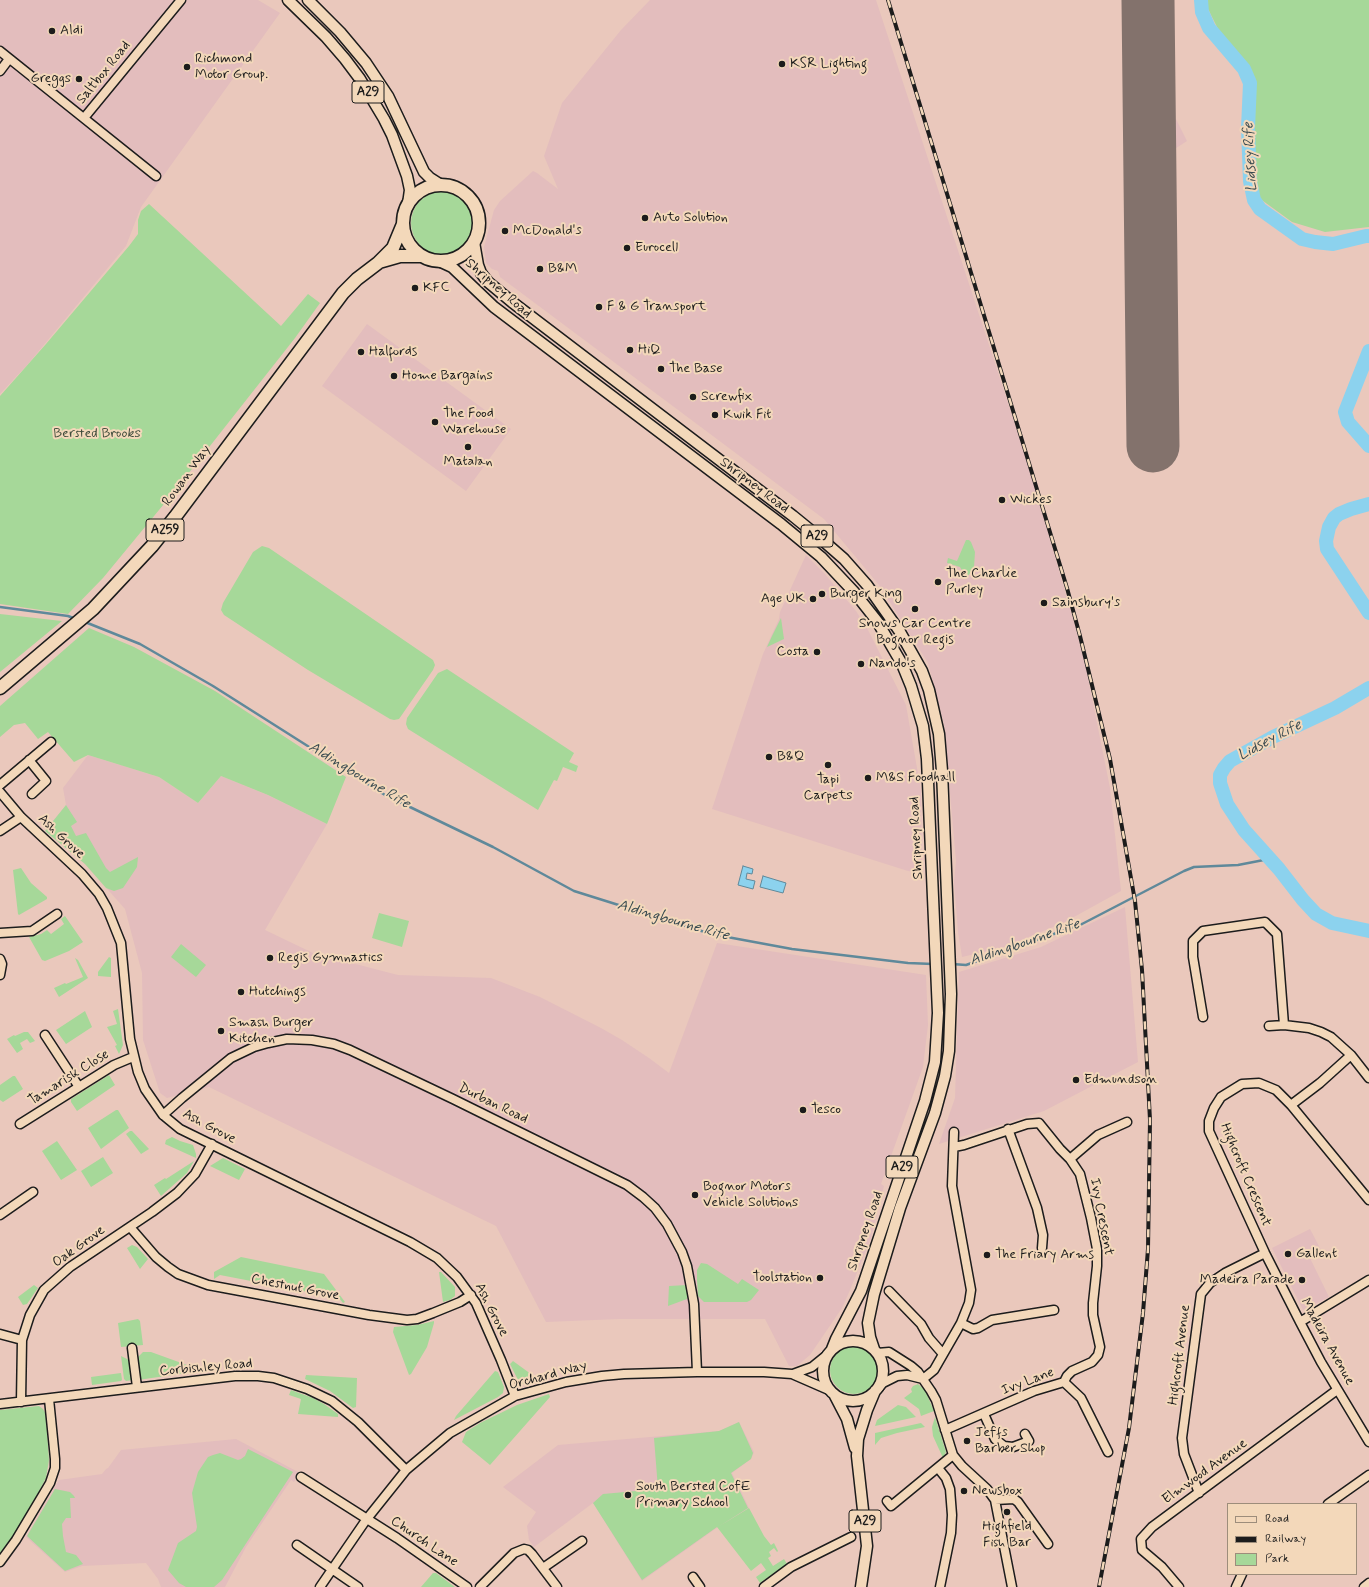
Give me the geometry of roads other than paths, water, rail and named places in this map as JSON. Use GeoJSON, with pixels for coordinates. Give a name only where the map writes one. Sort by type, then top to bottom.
{"type":"FeatureCollection","features":[{"type":"Feature","properties":{"kind":"highway"},"geometry":{"type":"LineString","coordinates":[[431,186],[451,186],[460,190],[470,198],[476,208],[479,219],[478,231],[474,242],[468,250],[450,260],[439,261],[422,256],[412,247],[406,236],[403,224],[404,214],[408,204],[414,196],[431,186]]}},
{"type":"Feature","properties":{"kind":"highway","name":"Rowan Way"},"geometry":{"type":"LineString","coordinates":[[0,688],[93,609],[142,557],[175,517],[343,293],[393,248],[403,224]]}},
{"type":"Feature","properties":{"kind":"highway","name":"Rowan Way"},"geometry":{"type":"LineString","coordinates":[[378,263],[400,256],[422,256]]}},
{"type":"Feature","properties":{"kind":"main road","name":"A29"},"geometry":{"type":"LineString","coordinates":[[288,0],[326,37],[345,59],[360,79],[380,113],[392,135],[407,176],[410,190],[408,204]]}},
{"type":"Feature","properties":{"kind":"main road","name":"A29"},"geometry":{"type":"LineString","coordinates":[[308,0],[340,32],[366,63],[388,96],[424,172],[441,185]]}},
{"type":"Feature","properties":{"kind":"main road","name":"Shripney Road"},"geometry":{"type":"LineString","coordinates":[[474,242],[478,265],[488,282],[820,538],[844,560],[867,585],[896,627],[922,672],[929,690],[939,734],[942,771],[950,955],[949,1051],[945,1076],[935,1113],[900,1208],[874,1294],[868,1323],[870,1337],[882,1362],[882,1381],[876,1391],[860,1429],[857,1456]]}},
{"type":"Feature","properties":{"kind":"main road","name":"Shripney Road"},"geometry":{"type":"LineString","coordinates":[[439,261],[452,267],[494,307],[802,541],[836,572],[877,621],[902,664],[916,698],[923,726],[927,759],[938,1013],[935,1062],[928,1093],[861,1291],[825,1361],[824,1376],[826,1383],[833,1392],[847,1419],[857,1456],[867,1546],[861,1587]]}},
{"type":"Feature","properties":{"kind":"main road"},"geometry":{"type":"LineString","coordinates":[[830,1352],[846,1342],[853,1341],[868,1345],[876,1351]]}},
{"type":"Feature","properties":{"kind":"main road"},"geometry":{"type":"LineString","coordinates":[[833,1392],[842,1399],[851,1401],[868,1397],[876,1391]]}},
{"type":"Feature","properties":{"kind":"street","name":"Saltbox Road"},"geometry":{"type":"LineString","coordinates":[[0,51],[84,118],[181,0]]}},
{"type":"Feature","properties":{"kind":"street"},"geometry":{"type":"LineString","coordinates":[[0,71],[9,59]]}},
{"type":"Feature","properties":{"kind":"street"},"geometry":{"type":"LineString","coordinates":[[84,118],[156,176]]}},
{"type":"Feature","properties":{"kind":"street"},"geometry":{"type":"LineString","coordinates":[[0,785],[51,742]]}},
{"type":"Feature","properties":{"kind":"street"},"geometry":{"type":"LineString","coordinates":[[29,760],[46,781],[32,794]]}},
{"type":"Feature","properties":{"kind":"street","name":"Ash Grove"},"geometry":{"type":"LineString","coordinates":[[0,792],[21,818],[82,874],[99,894],[107,908],[121,943],[126,1006],[134,1057],[138,1072],[145,1089],[163,1114],[180,1128],[410,1242],[437,1258],[457,1277],[471,1295],[483,1317],[515,1396]]}},
{"type":"Feature","properties":{"kind":"street"},"geometry":{"type":"LineString","coordinates":[[0,831],[21,818]]}},
{"type":"Feature","properties":{"kind":"street"},"geometry":{"type":"LineString","coordinates":[[0,933],[32,931],[57,914]]}},
{"type":"Feature","properties":{"kind":"street"},"geometry":{"type":"LineString","coordinates":[[1202,1017],[1193,957],[1193,941],[1203,931],[1265,922],[1277,934],[1284,1025]]}},
{"type":"Feature","properties":{"kind":"street"},"geometry":{"type":"LineString","coordinates":[[0,959],[2,964],[0,975]]}},
{"type":"Feature","properties":{"kind":"street"},"geometry":{"type":"LineString","coordinates":[[1270,1026],[1284,1025],[1309,1028],[1331,1037],[1351,1055],[1369,1078]]}},
{"type":"Feature","properties":{"kind":"street"},"geometry":{"type":"LineString","coordinates":[[45,1035],[79,1086]]}},
{"type":"Feature","properties":{"kind":"street","name":"Durban Road"},"geometry":{"type":"LineString","coordinates":[[163,1114],[231,1058],[261,1045],[287,1039],[312,1040],[334,1044],[350,1050],[453,1099],[627,1185],[655,1208],[667,1224],[682,1252],[687,1266],[694,1304],[697,1372]]}},
{"type":"Feature","properties":{"kind":"street"},"geometry":{"type":"LineString","coordinates":[[1291,1105],[1320,1083],[1351,1055]]}},
{"type":"Feature","properties":{"kind":"street","name":"Tamarisk Close"},"geometry":{"type":"LineString","coordinates":[[20,1124],[114,1065],[134,1057]]}},
{"type":"Feature","properties":{"kind":"street","name":"Highcroft Crescent"},"geometry":{"type":"LineString","coordinates":[[1265,1253],[1210,1131],[1209,1121],[1214,1108],[1221,1097],[1242,1084],[1259,1083],[1276,1090],[1291,1105],[1369,1200]]}},
{"type":"Feature","properties":{"kind":"street"},"geometry":{"type":"LineString","coordinates":[[1070,1159],[1098,1135],[1127,1122]]}},
{"type":"Feature","properties":{"kind":"street","name":"Ivy Crescent"},"geometry":{"type":"LineString","coordinates":[[1008,1129],[1039,1123],[1070,1159],[1080,1174],[1097,1249],[1093,1315],[1100,1347],[1098,1355],[1092,1362],[1072,1371],[1064,1382]]}},
{"type":"Feature","properties":{"kind":"street"},"geometry":{"type":"LineString","coordinates":[[954,1147],[964,1145],[1008,1129],[1037,1208],[1043,1235],[1042,1248]]}},
{"type":"Feature","properties":{"kind":"street"},"geometry":{"type":"LineString","coordinates":[[923,1379],[934,1370],[961,1324],[969,1303],[971,1290],[952,1186],[954,1132]]}},
{"type":"Feature","properties":{"kind":"street","name":"Oak Grove"},"geometry":{"type":"LineString","coordinates":[[21,1402],[22,1340],[30,1315],[44,1290],[70,1267],[169,1200],[185,1186],[195,1174],[212,1144]]}},
{"type":"Feature","properties":{"kind":"street"},"geometry":{"type":"LineString","coordinates":[[0,1215],[33,1192]]}},
{"type":"Feature","properties":{"kind":"street","name":"Chestnut Grove"},"geometry":{"type":"LineString","coordinates":[[130,1227],[156,1257],[168,1268],[191,1280],[223,1288],[369,1315],[407,1320],[417,1319],[433,1313],[460,1302],[471,1295]]}},
{"type":"Feature","properties":{"kind":"street","name":"Madeira Avenue"},"geometry":{"type":"LineString","coordinates":[[1265,1253],[1337,1390],[1369,1442]]}},
{"type":"Feature","properties":{"kind":"street","name":"Highcroft Avenue"},"geometry":{"type":"LineString","coordinates":[[1199,1493],[1184,1454],[1182,1438],[1201,1294],[1210,1283],[1265,1253]]}},
{"type":"Feature","properties":{"kind":"street"},"geometry":{"type":"LineString","coordinates":[[1300,1322],[1369,1280]]}},
{"type":"Feature","properties":{"kind":"street"},"geometry":{"type":"LineString","coordinates":[[889,1290],[920,1324],[929,1338],[943,1354]]}},
{"type":"Feature","properties":{"kind":"street"},"geometry":{"type":"LineString","coordinates":[[961,1324],[973,1329],[978,1328],[992,1320],[1054,1310]]}},
{"type":"Feature","properties":{"kind":"street"},"geometry":{"type":"LineString","coordinates":[[0,1334],[22,1340]]}},
{"type":"Feature","properties":{"kind":"street"},"geometry":{"type":"LineString","coordinates":[[132,1348],[137,1387]]}},
{"type":"Feature","properties":{"kind":"street"},"geometry":{"type":"LineString","coordinates":[[876,1351],[889,1352],[912,1366],[923,1379],[936,1400],[953,1455],[962,1466],[987,1489],[995,1500],[1012,1587]]}},
{"type":"Feature","properties":{"kind":"street"},"geometry":{"type":"LineString","coordinates":[[792,1374],[812,1367],[830,1352]]}},
{"type":"Feature","properties":{"kind":"street","name":"Orchard Way"},"geometry":{"type":"LineString","coordinates":[[320,1587],[366,1520],[406,1470],[450,1433],[515,1396],[566,1382],[624,1374],[764,1372],[792,1374]]}},
{"type":"Feature","properties":{"kind":"street"},"geometry":{"type":"LineString","coordinates":[[792,1374],[833,1392]]}},
{"type":"Feature","properties":{"kind":"street"},"geometry":{"type":"LineString","coordinates":[[876,1391],[883,1383],[897,1376],[906,1375],[923,1379]]}},
{"type":"Feature","properties":{"kind":"street","name":"Corbishley Road"},"geometry":{"type":"LineString","coordinates":[[0,1404],[137,1387],[244,1376],[274,1378],[321,1394],[338,1405],[358,1422],[406,1470]]}},
{"type":"Feature","properties":{"kind":"street","name":"Ivy Lane"},"geometry":{"type":"LineString","coordinates":[[945,1430],[1034,1391],[1064,1382],[1081,1398],[1108,1452]]}},
{"type":"Feature","properties":{"kind":"street","name":"Elmwood Avenue"},"geometry":{"type":"LineString","coordinates":[[1179,1587],[1162,1567],[1142,1550],[1140,1539],[1152,1527],[1337,1390]]}},
{"type":"Feature","properties":{"kind":"street"},"geometry":{"type":"LineString","coordinates":[[0,1562],[16,1540],[50,1483],[55,1459],[49,1399]]}},
{"type":"Feature","properties":{"kind":"street"},"geometry":{"type":"LineString","coordinates":[[984,1414],[995,1439],[1004,1446],[1013,1447],[1029,1441],[1025,1434]]}},
{"type":"Feature","properties":{"kind":"street"},"geometry":{"type":"LineString","coordinates":[[887,1501],[891,1506],[953,1455]]}},
{"type":"Feature","properties":{"kind":"street"},"geometry":{"type":"LineString","coordinates":[[938,1468],[946,1478],[950,1489],[952,1514],[951,1533],[940,1587]]}},
{"type":"Feature","properties":{"kind":"street"},"geometry":{"type":"LineString","coordinates":[[1329,1503],[1369,1475]]}},
{"type":"Feature","properties":{"kind":"street","name":"Church Lane"},"geometry":{"type":"LineString","coordinates":[[301,1477],[420,1554],[467,1587]]}},
{"type":"Feature","properties":{"kind":"street"},"geometry":{"type":"LineString","coordinates":[[995,1500],[1014,1499],[1018,1502],[1048,1544]]}},
{"type":"Feature","properties":{"kind":"street"},"geometry":{"type":"LineString","coordinates":[[764,1587],[791,1566],[851,1537]]}},
{"type":"Feature","properties":{"kind":"street"},"geometry":{"type":"LineString","coordinates":[[543,1568],[582,1541]]}},
{"type":"Feature","properties":{"kind":"street"},"geometry":{"type":"LineString","coordinates":[[297,1545],[358,1587]]}},
{"type":"Feature","properties":{"kind":"street"},"geometry":{"type":"LineString","coordinates":[[480,1587],[514,1553],[519,1550],[528,1550],[557,1587]]}},
{"type":"Feature","properties":{"kind":"street"},"geometry":{"type":"LineString","coordinates":[[1236,1587],[1242,1575]]}},
{"type":"Feature","properties":{"kind":"street"},"geometry":{"type":"LineString","coordinates":[[693,1577],[700,1587]]}},
{"type":"Feature","properties":{"kind":"street"},"geometry":{"type":"LineString","coordinates":[[1364,1587],[1369,1583]]}},
{"type":"Feature","properties":{"kind":"water"},"geometry":{"type":"Polygon","coordinates":[[[743,866],[753,869],[752,874],[747,873],[746,879],[755,881],[753,889],[738,885],[743,866]]]}},
{"type":"Feature","properties":{"kind":"water"},"geometry":{"type":"Polygon","coordinates":[[[763,876],[786,883],[783,893],[760,887],[763,876]]]}},
{"type":"Feature","properties":{"kind":"waterway","name":"Lidsey Rife"},"geometry":{"type":"LineString","coordinates":[[1201,0],[1202,12],[1209,28],[1244,69],[1250,83],[1248,128],[1250,181],[1254,200],[1260,209],[1302,239],[1333,244],[1369,236]]}},
{"type":"Feature","properties":{"kind":"waterway","name":"Lidsey Rife"},"geometry":{"type":"LineString","coordinates":[[1369,351],[1345,412],[1348,422],[1369,446]]}},
{"type":"Feature","properties":{"kind":"waterway","name":"Lidsey Rife"},"geometry":{"type":"LineString","coordinates":[[1369,504],[1351,509],[1334,518],[1329,527],[1326,541],[1327,549],[1369,613]]}},
{"type":"Feature","properties":{"kind":"waterway","name":"Aldingbourne Rife"},"geometry":{"type":"LineString","coordinates":[[0,607],[68,616],[76,619]]}},
{"type":"Feature","properties":{"kind":"waterway","name":"Aldingbourne Rife"},"geometry":{"type":"LineString","coordinates":[[85,622],[140,644],[213,686],[385,795],[493,847],[574,891],[711,934],[792,949],[908,963],[933,964]]}},
{"type":"Feature","properties":{"kind":"waterway","name":"Lidsey Rife"},"geometry":{"type":"LineString","coordinates":[[1369,688],[1335,708],[1273,737],[1230,761],[1220,775],[1220,783],[1227,804],[1244,830],[1316,914],[1332,923],[1369,931]]}},
{"type":"Feature","properties":{"kind":"waterway","name":"Aldingbourne Rife"},"geometry":{"type":"LineString","coordinates":[[952,964],[966,965],[1082,924],[1194,867],[1238,865],[1269,859]]}},
{"type":"Feature","properties":{"kind":"railway"},"geometry":{"type":"LineString","coordinates":[[888,0],[1067,588],[1110,759],[1135,901],[1142,970],[1150,1120],[1148,1249],[1143,1313],[1129,1428],[1099,1587]]}},
{"type":"Feature","properties":{"kind":"place","name":"Aldi"},"geometry":{"type":"Point","coordinates":[52,31]}},
{"type":"Feature","properties":{"kind":"place","name":"KSR Lighting"},"geometry":{"type":"Point","coordinates":[782,64]}},
{"type":"Feature","properties":{"kind":"place","name":"Richmond Motor Group."},"geometry":{"type":"Point","coordinates":[187,67]}},
{"type":"Feature","properties":{"kind":"place","name":"Greggs"},"geometry":{"type":"Point","coordinates":[79,79]}},
{"type":"Feature","properties":{"kind":"place","name":"Auto Solution"},"geometry":{"type":"Point","coordinates":[645,218]}},
{"type":"Feature","properties":{"kind":"place","name":"McDonald's"},"geometry":{"type":"Point","coordinates":[505,231]}},
{"type":"Feature","properties":{"kind":"place","name":"Eurocell"},"geometry":{"type":"Point","coordinates":[627,248]}},
{"type":"Feature","properties":{"kind":"place","name":"B&M"},"geometry":{"type":"Point","coordinates":[540,269]}},
{"type":"Feature","properties":{"kind":"place","name":"KFC"},"geometry":{"type":"Point","coordinates":[415,288]}},
{"type":"Feature","properties":{"kind":"place","name":"F & G Transport"},"geometry":{"type":"Point","coordinates":[599,307]}},
{"type":"Feature","properties":{"kind":"place","name":"HiQ"},"geometry":{"type":"Point","coordinates":[630,350]}},
{"type":"Feature","properties":{"kind":"place","name":"Halfords"},"geometry":{"type":"Point","coordinates":[361,352]}},
{"type":"Feature","properties":{"kind":"place","name":"The Base"},"geometry":{"type":"Point","coordinates":[661,369]}},
{"type":"Feature","properties":{"kind":"place","name":"Home Bargains"},"geometry":{"type":"Point","coordinates":[394,376]}},
{"type":"Feature","properties":{"kind":"place","name":"Screwfix"},"geometry":{"type":"Point","coordinates":[693,397]}},
{"type":"Feature","properties":{"kind":"place","name":"Kwik Fit"},"geometry":{"type":"Point","coordinates":[715,415]}},
{"type":"Feature","properties":{"kind":"place","name":"The Food Warehouse"},"geometry":{"type":"Point","coordinates":[435,422]}},
{"type":"Feature","properties":{"kind":"place","name":"Matalan"},"geometry":{"type":"Point","coordinates":[468,447]}},
{"type":"Feature","properties":{"kind":"place","name":"Wickes"},"geometry":{"type":"Point","coordinates":[1002,500]}},
{"type":"Feature","properties":{"kind":"place","name":"The Charlie Purley"},"geometry":{"type":"Point","coordinates":[938,582]}},
{"type":"Feature","properties":{"kind":"place","name":"Burger King"},"geometry":{"type":"Point","coordinates":[822,594]}},
{"type":"Feature","properties":{"kind":"place","name":"Age UK"},"geometry":{"type":"Point","coordinates":[813,599]}},
{"type":"Feature","properties":{"kind":"place","name":"Sainsbury's"},"geometry":{"type":"Point","coordinates":[1044,603]}},
{"type":"Feature","properties":{"kind":"place","name":"Snows Car Centre Bognor Regis"},"geometry":{"type":"Point","coordinates":[915,609]}},
{"type":"Feature","properties":{"kind":"place","name":"Costa"},"geometry":{"type":"Point","coordinates":[817,652]}},
{"type":"Feature","properties":{"kind":"place","name":"Nando's"},"geometry":{"type":"Point","coordinates":[861,664]}},
{"type":"Feature","properties":{"kind":"place","name":"B&Q"},"geometry":{"type":"Point","coordinates":[769,757]}},
{"type":"Feature","properties":{"kind":"place","name":"Tapi Carpets"},"geometry":{"type":"Point","coordinates":[828,765]}},
{"type":"Feature","properties":{"kind":"place","name":"M&S Foodhall"},"geometry":{"type":"Point","coordinates":[868,778]}},
{"type":"Feature","properties":{"kind":"place","name":"Regis Gymnastics"},"geometry":{"type":"Point","coordinates":[270,958]}},
{"type":"Feature","properties":{"kind":"place","name":"Hutchings"},"geometry":{"type":"Point","coordinates":[241,992]}},
{"type":"Feature","properties":{"kind":"place","name":"Smash Burger Kitchen"},"geometry":{"type":"Point","coordinates":[221,1031]}},
{"type":"Feature","properties":{"kind":"place","name":"Edmundson"},"geometry":{"type":"Point","coordinates":[1076,1080]}},
{"type":"Feature","properties":{"kind":"place","name":"Tesco"},"geometry":{"type":"Point","coordinates":[803,1110]}},
{"type":"Feature","properties":{"kind":"place","name":"Bognor Motors Vehicle Solutions"},"geometry":{"type":"Point","coordinates":[695,1195]}},
{"type":"Feature","properties":{"kind":"place","name":"Gallent"},"geometry":{"type":"Point","coordinates":[1288,1254]}},
{"type":"Feature","properties":{"kind":"place","name":"The Friary Arms"},"geometry":{"type":"Point","coordinates":[987,1255]}},
{"type":"Feature","properties":{"kind":"place","name":"Toolstation"},"geometry":{"type":"Point","coordinates":[820,1278]}},
{"type":"Feature","properties":{"kind":"place","name":"Madeira Parade"},"geometry":{"type":"Point","coordinates":[1302,1280]}},
{"type":"Feature","properties":{"kind":"place","name":"Jeffs Barber Shop"},"geometry":{"type":"Point","coordinates":[967,1441]}},
{"type":"Feature","properties":{"kind":"place","name":"Newsbox"},"geometry":{"type":"Point","coordinates":[964,1491]}},
{"type":"Feature","properties":{"kind":"place","name":"South Bersted CofE Primary School"},"geometry":{"type":"Point","coordinates":[628,1495]}},
{"type":"Feature","properties":{"kind":"place","name":"Highfield Fish Bar"},"geometry":{"type":"Point","coordinates":[1007,1512]}},
{"type":"Feature","properties":{"kind":"park label","name":"Bersted Brooks"},"geometry":{"type":"Point","coordinates":[97,434]}}]}
